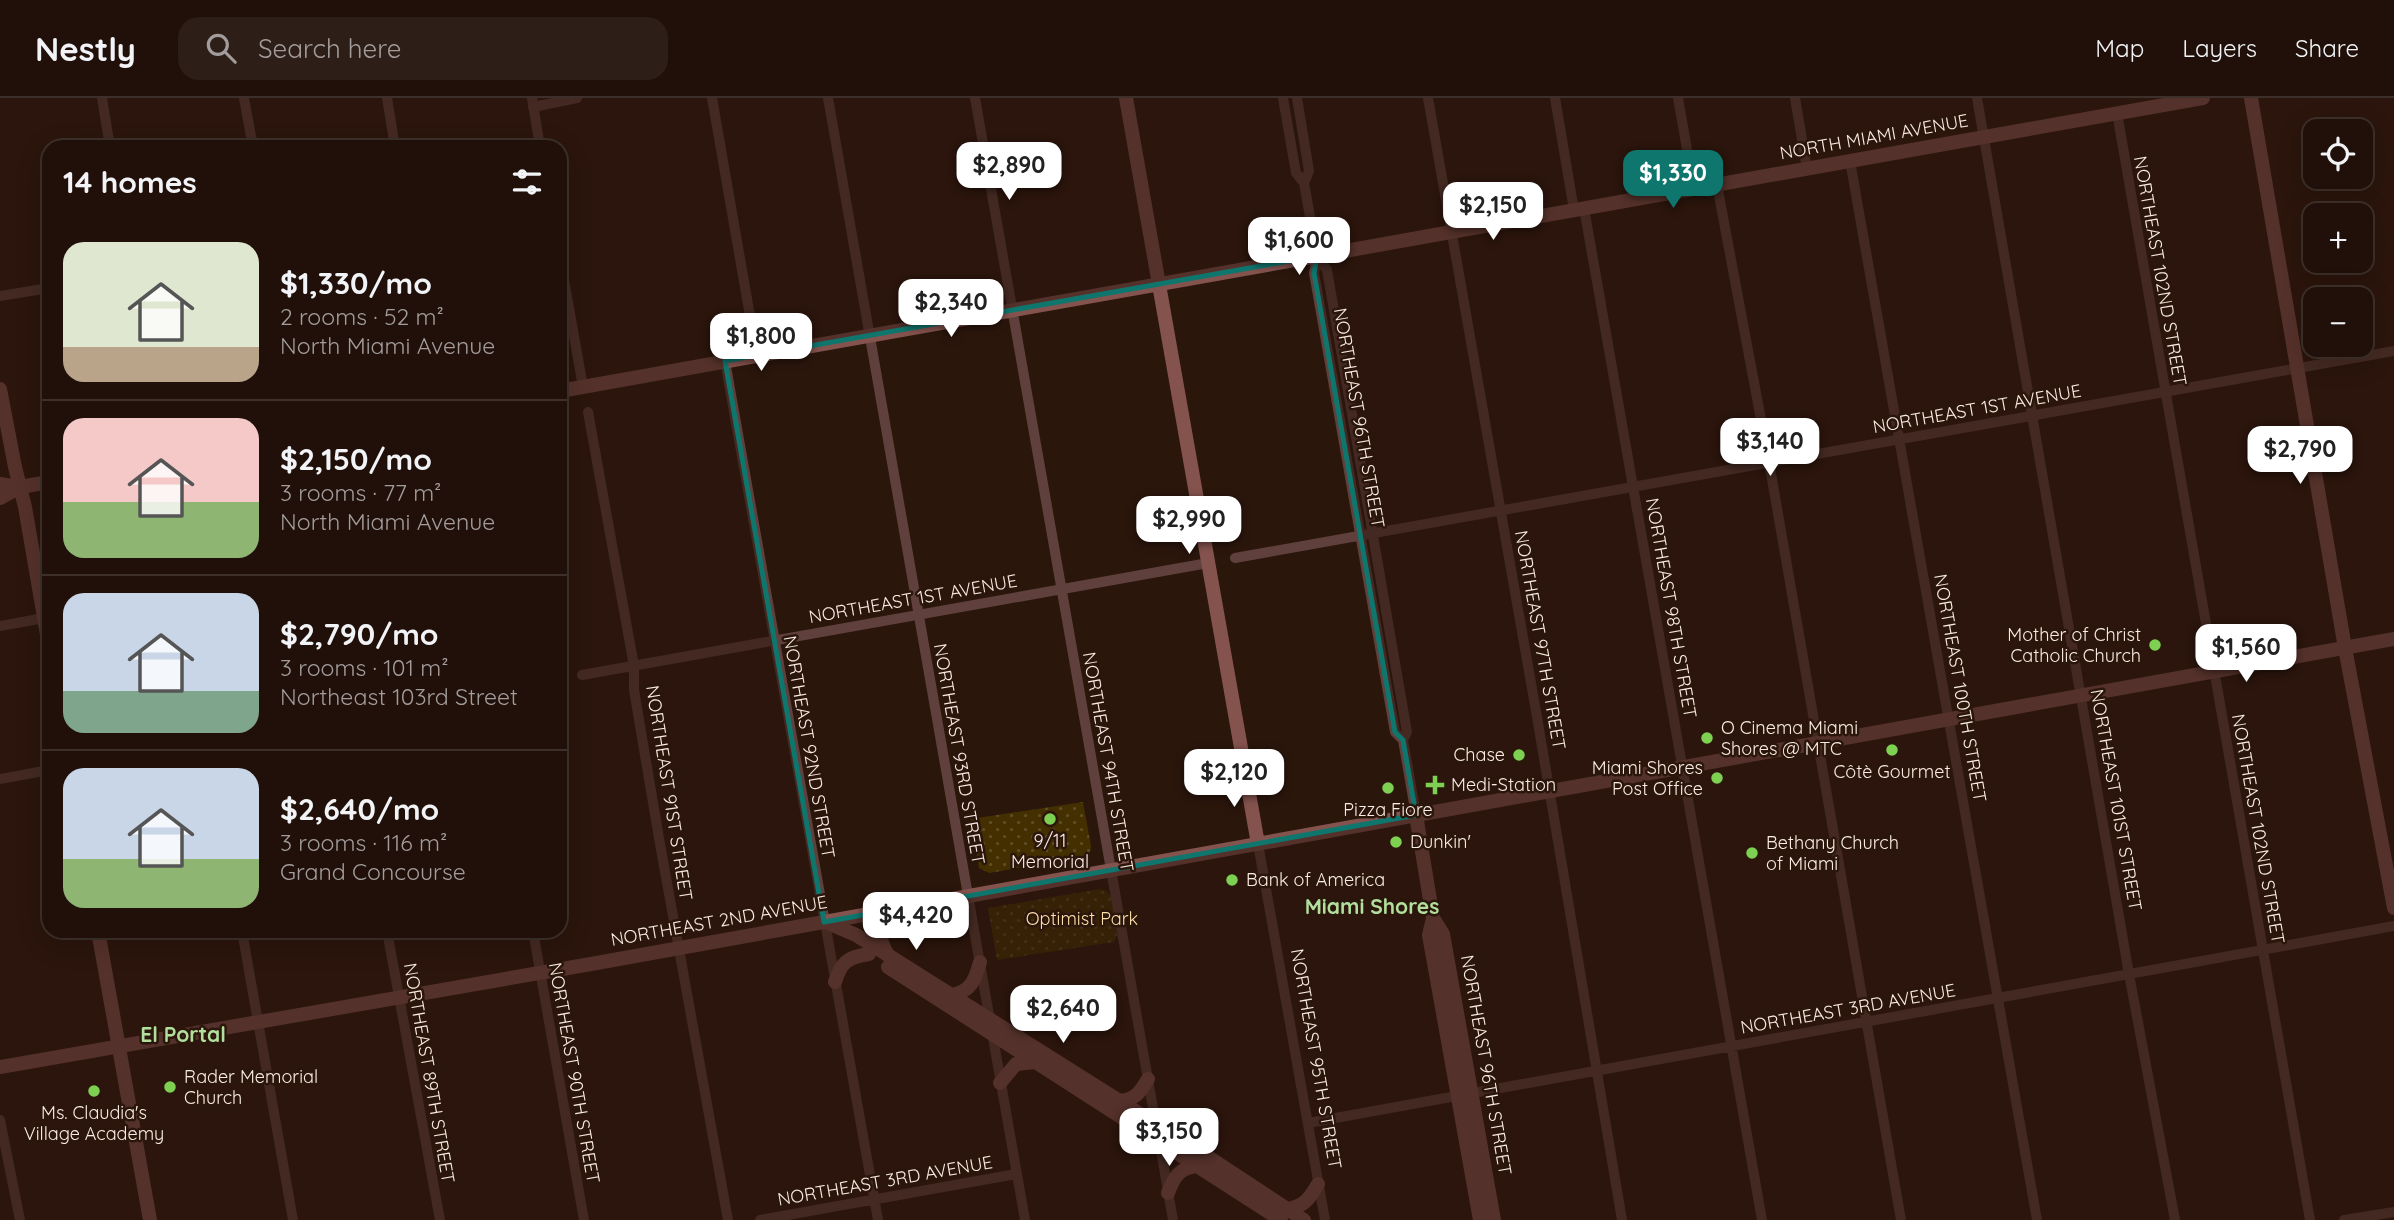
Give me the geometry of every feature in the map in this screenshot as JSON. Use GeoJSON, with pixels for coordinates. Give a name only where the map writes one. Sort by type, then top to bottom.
{"type":"FeatureCollection","features":[{"type":"Feature","properties":{"kind":"main road","name":"NORTHEAST 95TH STREET"},"geometry":{"type":"LineString","coordinates":[[1126,98],[1258,844]]}},
{"type":"Feature","properties":{"kind":"main road","name":"NORTH MIAMI AVENUE"},"geometry":{"type":"LineString","coordinates":[[567,390],[2203,98]]}},
{"type":"Feature","properties":{"kind":"main road"},"geometry":{"type":"LineString","coordinates":[[2251,98],[2345,648],[2394,908]]}},
{"type":"Feature","properties":{"kind":"main road"},"geometry":{"type":"LineString","coordinates":[[0,388],[42,607]]}},
{"type":"Feature","properties":{"kind":"main road"},"geometry":{"type":"LineString","coordinates":[[0,484],[20,487],[42,483]]}},
{"type":"Feature","properties":{"kind":"main road"},"geometry":{"type":"LineString","coordinates":[[0,498],[20,487]]}},
{"type":"Feature","properties":{"kind":"main road","name":"NORTHEAST 2ND AVENUE"},"geometry":{"type":"LineString","coordinates":[[0,1067],[540,973],[2394,639]]}},
{"type":"Feature","properties":{"kind":"main road","name":"NORTHEAST 96TH STREET"},"geometry":{"type":"LineString","coordinates":[[1416,816],[1433,918],[1429,935],[1493,1220]]}},
{"type":"Feature","properties":{"kind":"main road"},"geometry":{"type":"LineString","coordinates":[[890,956],[881,942],[880,930],[893,909]]}},
{"type":"Feature","properties":{"kind":"main road"},"geometry":{"type":"LineString","coordinates":[[824,922],[869,954],[1156,1125],[1284,1214]]}},
{"type":"Feature","properties":{"kind":"main road"},"geometry":{"type":"LineString","coordinates":[[824,922],[850,932],[951,995],[1035,1062],[1197,1166],[1284,1214],[1304,1220]]}},
{"type":"Feature","properties":{"kind":"main road"},"geometry":{"type":"LineString","coordinates":[[99,938],[150,1220]]}},
{"type":"Feature","properties":{"kind":"main road"},"geometry":{"type":"LineString","coordinates":[[835,982],[843,963],[856,956],[869,954]]}},
{"type":"Feature","properties":{"kind":"main road"},"geometry":{"type":"LineString","coordinates":[[951,995],[970,987],[980,962]]}},
{"type":"Feature","properties":{"kind":"main road"},"geometry":{"type":"LineString","coordinates":[[1000,1083],[1016,1064],[1035,1062]]}},
{"type":"Feature","properties":{"kind":"main road"},"geometry":{"type":"LineString","coordinates":[[1116,1101],[1135,1097],[1148,1079]]}},
{"type":"Feature","properties":{"kind":"main road","name":"NORTHEAST 96TH STREET"},"geometry":{"type":"LineString","coordinates":[[1465,1095],[1480,1220]]}},
{"type":"Feature","properties":{"kind":"main road"},"geometry":{"type":"LineString","coordinates":[[1168,1193],[1177,1174],[1197,1166]]}},
{"type":"Feature","properties":{"kind":"main road"},"geometry":{"type":"LineString","coordinates":[[1284,1214],[1306,1202],[1318,1184]]}},
{"type":"Feature","properties":{"kind":"street"},"geometry":{"type":"LineString","coordinates":[[102,98],[109,140]]}},
{"type":"Feature","properties":{"kind":"street"},"geometry":{"type":"LineString","coordinates":[[244,98],[252,140]]}},
{"type":"Feature","properties":{"kind":"street"},"geometry":{"type":"LineString","coordinates":[[387,98],[394,140]]}},
{"type":"Feature","properties":{"kind":"street"},"geometry":{"type":"LineString","coordinates":[[539,140],[532,102],[577,98]]}},
{"type":"Feature","properties":{"kind":"street"},"geometry":{"type":"LineString","coordinates":[[712,98],[757,356]]}},
{"type":"Feature","properties":{"kind":"street","name":"NORTHEAST 93RD STREET"},"geometry":{"type":"LineString","coordinates":[[828,98],[1025,1220]]}},
{"type":"Feature","properties":{"kind":"street","name":"NORTHEAST 94TH STREET"},"geometry":{"type":"LineString","coordinates":[[975,98],[1173,1220]]}},
{"type":"Feature","properties":{"kind":"street"},"geometry":{"type":"LineString","coordinates":[[1283,98],[1296,173],[1304,183],[1317,256]]}},
{"type":"Feature","properties":{"kind":"street"},"geometry":{"type":"LineString","coordinates":[[1297,98],[1309,171],[1304,183]]}},
{"type":"Feature","properties":{"kind":"street","name":"NORTHEAST 97TH STREET"},"geometry":{"type":"LineString","coordinates":[[1428,98],[1622,1220]]}},
{"type":"Feature","properties":{"kind":"street","name":"NORTHEAST 98TH STREET"},"geometry":{"type":"LineString","coordinates":[[1555,98],[1633,486],[1762,1220]]}},
{"type":"Feature","properties":{"kind":"street"},"geometry":{"type":"LineString","coordinates":[[1678,98],[1694,189]]}},
{"type":"Feature","properties":{"kind":"street"},"geometry":{"type":"LineString","coordinates":[[1796,98],[1807,169]]}},
{"type":"Feature","properties":{"kind":"street","name":"NORTHEAST 101ST STREET"},"geometry":{"type":"LineString","coordinates":[[1977,98],[2129,974],[2175,1220]]}},
{"type":"Feature","properties":{"kind":"street","name":"NORTHEAST 102ND STREET"},"geometry":{"type":"LineString","coordinates":[[2117,113],[2311,1220]]}},
{"type":"Feature","properties":{"kind":"street","name":"NORTHEAST 100TH STREET"},"geometry":{"type":"LineString","coordinates":[[1850,161],[2037,1220]]}},
{"type":"Feature","properties":{"kind":"street"},"geometry":{"type":"LineString","coordinates":[[1717,184],[1769,462],[1901,1220]]}},
{"type":"Feature","properties":{"kind":"street","name":"NORTHEAST 96TH STREET"},"geometry":{"type":"LineString","coordinates":[[1317,256],[1327,270],[1407,732],[1403,740]]}},
{"type":"Feature","properties":{"kind":"street","name":"NORTHEAST 96TH STREET"},"geometry":{"type":"LineString","coordinates":[[1317,256],[1314,272],[1360,536],[1395,732],[1403,740],[1416,816]]}},
{"type":"Feature","properties":{"kind":"street"},"geometry":{"type":"LineString","coordinates":[[0,296],[42,289]]}},
{"type":"Feature","properties":{"kind":"street"},"geometry":{"type":"LineString","coordinates":[[567,297],[583,387]]}},
{"type":"Feature","properties":{"kind":"street","name":"NORTHEAST 1ST AVENUE"},"geometry":{"type":"LineString","coordinates":[[1235,558],[2394,351]]}},
{"type":"Feature","properties":{"kind":"street","name":"NORTHEAST 92ND STREET"},"geometry":{"type":"LineString","coordinates":[[725,361],[878,1220]]}},
{"type":"Feature","properties":{"kind":"street","name":"NORTHEAST 91ST STREET"},"geometry":{"type":"LineString","coordinates":[[588,412],[634,666],[634,690],[728,1220]]}},
{"type":"Feature","properties":{"kind":"street","name":"NORTHEAST 1ST AVENUE"},"geometry":{"type":"LineString","coordinates":[[582,675],[1208,563]]}},
{"type":"Feature","properties":{"kind":"street"},"geometry":{"type":"LineString","coordinates":[[0,626],[42,618]]}},
{"type":"Feature","properties":{"kind":"street"},"geometry":{"type":"LineString","coordinates":[[0,779],[42,771]]}},
{"type":"Feature","properties":{"kind":"street","name":"NORTHEAST 95TH STREET"},"geometry":{"type":"LineString","coordinates":[[1258,844],[1325,1220]]}},
{"type":"Feature","properties":{"kind":"street","name":"NORTHEAST 3RD AVENUE"},"geometry":{"type":"LineString","coordinates":[[1308,1123],[2394,926]]}},
{"type":"Feature","properties":{"kind":"street"},"geometry":{"type":"LineString","coordinates":[[243,938],[293,1220]]}},
{"type":"Feature","properties":{"kind":"street","name":"NORTHEAST 89TH STREET"},"geometry":{"type":"LineString","coordinates":[[388,938],[440,1220]]}},
{"type":"Feature","properties":{"kind":"street","name":"NORTHEAST 90TH STREET"},"geometry":{"type":"LineString","coordinates":[[534,938],[584,1220]]}},
{"type":"Feature","properties":{"kind":"street"},"geometry":{"type":"LineString","coordinates":[[0,1121],[18,1217]]}},
{"type":"Feature","properties":{"kind":"street","name":"NORTHEAST 3RD AVENUE"},"geometry":{"type":"LineString","coordinates":[[760,1220],[1016,1174]]}},
{"type":"Feature","properties":{"kind":"street"},"geometry":{"type":"LineString","coordinates":[[2344,1220],[2394,1212]]}},
{"type":"Feature","properties":{"kind":"highlighted area"},"geometry":{"type":"Polygon","coordinates":[[[1317,256],[1314,273],[1395,732],[1403,740],[1416,815],[824,922],[725,361],[1317,256]]]}},
{"type":"Feature","properties":{"kind":"green space"},"geometry":{"type":"Polygon","coordinates":[[[1083,802],[1091,846],[1086,856],[989,873],[979,868],[971,819],[1083,802]]]}},
{"type":"Feature","properties":{"kind":"green space","name":"Optimist Park"},"geometry":{"type":"Polygon","coordinates":[[[1100,889],[1107,891],[1111,897],[1117,935],[1114,942],[997,960],[988,908],[1100,889]]]}},
{"type":"Feature","properties":{"kind":"place","name":"Mother of Christ Catholic Church"},"geometry":{"type":"Point","coordinates":[2155,645]}},
{"type":"Feature","properties":{"kind":"place","name":"O Cinema Miami Shores @ MTC"},"geometry":{"type":"Point","coordinates":[1707,738]}},
{"type":"Feature","properties":{"kind":"place","name":"Côtè Gourmet"},"geometry":{"type":"Point","coordinates":[1892,750]}},
{"type":"Feature","properties":{"kind":"place","name":"Chase"},"geometry":{"type":"Point","coordinates":[1519,755]}},
{"type":"Feature","properties":{"kind":"place","name":"Miami Shores Post Office"},"geometry":{"type":"Point","coordinates":[1717,778]}},
{"type":"Feature","properties":{"kind":"place","name":"Medi-Station"},"geometry":{"type":"Point","coordinates":[1435,785]}},
{"type":"Feature","properties":{"kind":"place","name":"Pizza Fiore"},"geometry":{"type":"Point","coordinates":[1388,788]}},
{"type":"Feature","properties":{"kind":"place","name":"9/11 Memorial"},"geometry":{"type":"Point","coordinates":[1050,819]}},
{"type":"Feature","properties":{"kind":"place","name":"Dunkin'"},"geometry":{"type":"Point","coordinates":[1396,842]}},
{"type":"Feature","properties":{"kind":"place","name":"Bethany Church of Miami"},"geometry":{"type":"Point","coordinates":[1752,853]}},
{"type":"Feature","properties":{"kind":"place","name":"Bank of America"},"geometry":{"type":"Point","coordinates":[1232,880]}},
{"type":"Feature","properties":{"kind":"place","name":"Rader Memorial Church"},"geometry":{"type":"Point","coordinates":[170,1087]}},
{"type":"Feature","properties":{"kind":"place","name":"Ms. Claudia's Village Academy"},"geometry":{"type":"Point","coordinates":[94,1091]}},
{"type":"Feature","properties":{"kind":"district","name":"Miami Shores"},"geometry":{"type":"Point","coordinates":[1372,907]}},
{"type":"Feature","properties":{"kind":"district","name":"El Portal"},"geometry":{"type":"Point","coordinates":[183,1035]}}]}
